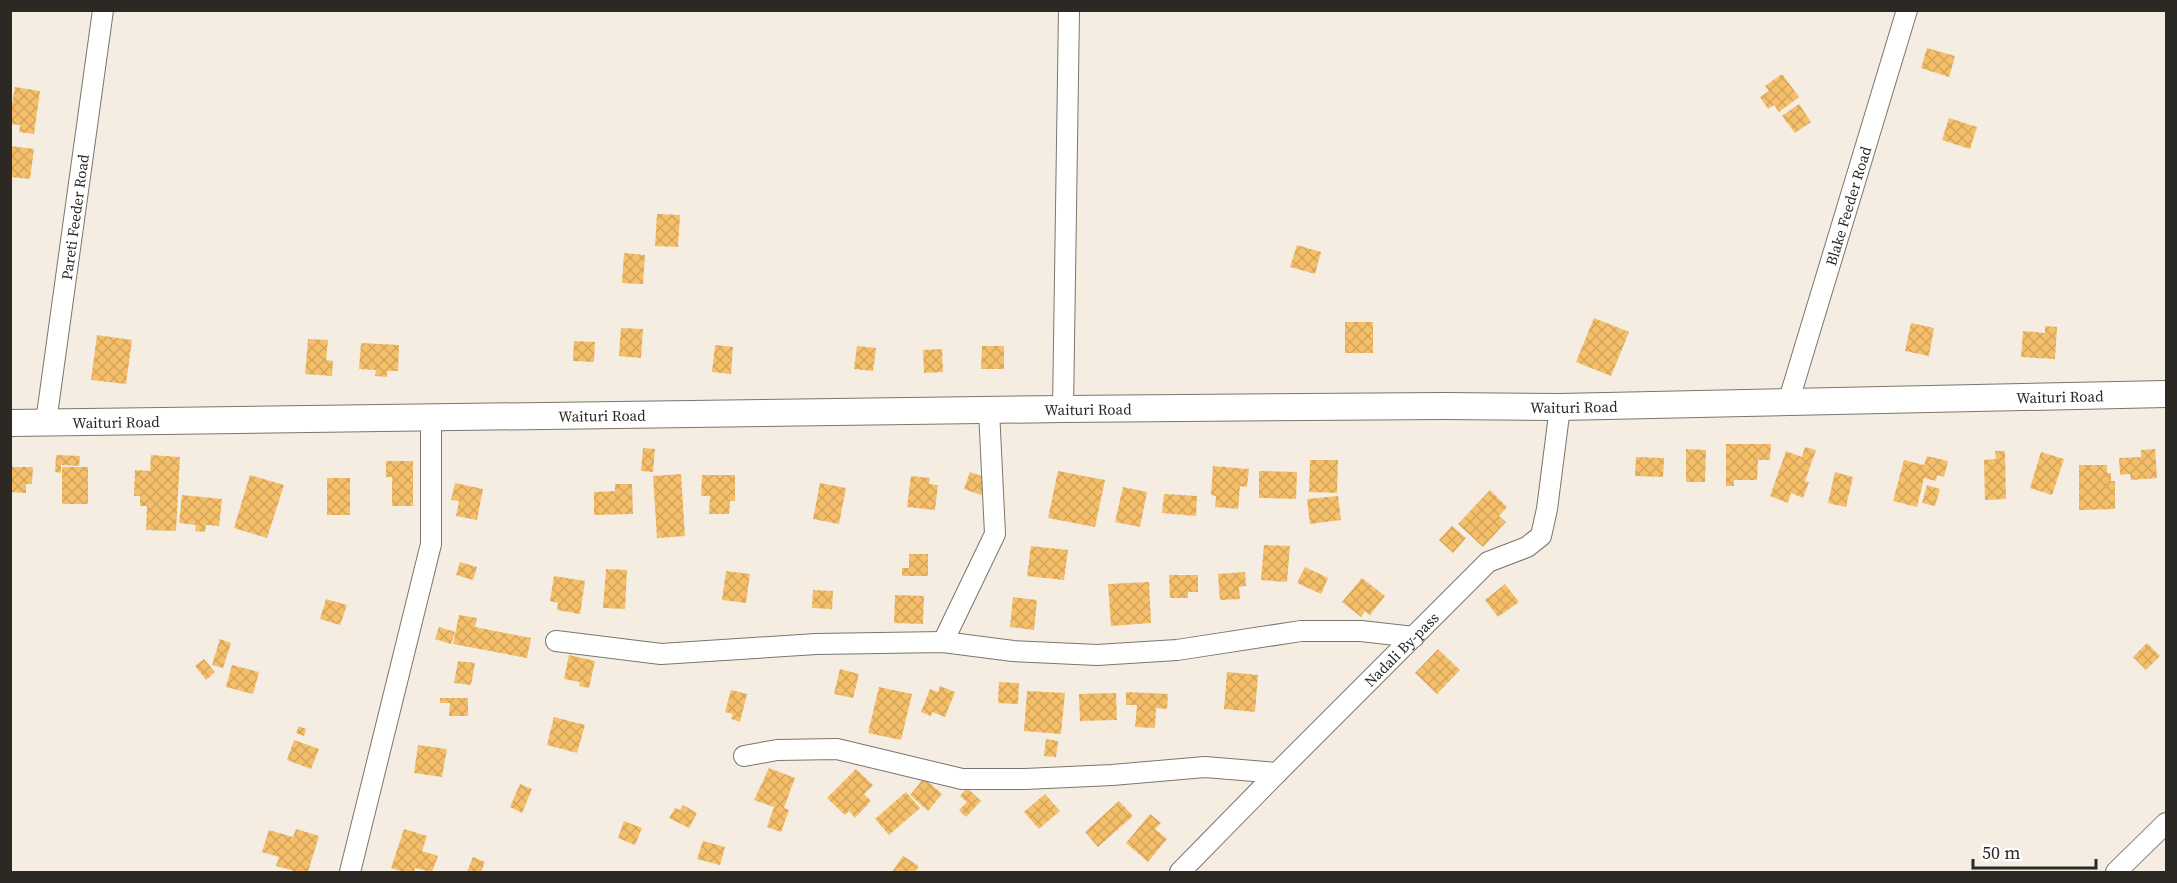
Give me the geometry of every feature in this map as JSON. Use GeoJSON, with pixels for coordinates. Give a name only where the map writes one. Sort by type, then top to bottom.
{"type":"FeatureCollection","features":[{"type":"Feature","properties":{"kind":"main road","name":"Waituri Road"},"geometry":{"type":"LineString","coordinates":[[10,423],[1063,409],[1560,407],[2166,394]]}},
{"type":"Feature","properties":{"kind":"street","name":"Pareti Feeder Road"},"geometry":{"type":"LineString","coordinates":[[46,422],[103,10]]}},
{"type":"Feature","properties":{"kind":"street"},"geometry":{"type":"LineString","coordinates":[[1063,409],[1069,10]]}},
{"type":"Feature","properties":{"kind":"street","name":"Blake Feeder Road"},"geometry":{"type":"LineString","coordinates":[[1788,403],[1907,10]]}},
{"type":"Feature","properties":{"kind":"street","name":"Nadali By-pass"},"geometry":{"type":"LineString","coordinates":[[1180,873],[1488,562],[1527,547],[1541,536],[1545,524],[1560,407]]}},
{"type":"Feature","properties":{"kind":"street"},"geometry":{"type":"LineString","coordinates":[[943,642],[995,534],[989,410]]}},
{"type":"Feature","properties":{"kind":"street"},"geometry":{"type":"LineString","coordinates":[[350,873],[431,544],[431,418]]}},
{"type":"Feature","properties":{"kind":"street"},"geometry":{"type":"LineString","coordinates":[[556,641],[661,654],[816,644],[943,642],[1013,651],[1097,655],[1177,650],[1301,631],[1361,631],[1414,637]]}},
{"type":"Feature","properties":{"kind":"street"},"geometry":{"type":"LineString","coordinates":[[744,756],[777,750],[837,749],[962,779],[1090,776],[1205,767],[1277,773]]}},
{"type":"Feature","properties":{"kind":"street"},"geometry":{"type":"LineString","coordinates":[[2116,873],[2166,823]]}},
{"type":"Feature","properties":{"kind":"building"},"geometry":{"type":"Polygon","coordinates":[[[1927,48],[1955,56],[1949,77],[1921,68],[1927,48]]]}},
{"type":"Feature","properties":{"kind":"building"},"geometry":{"type":"Polygon","coordinates":[[[1782,74],[1799,97],[1779,112],[1774,105],[1768,109],[1760,97],[1769,91],[1765,86],[1782,74]]]}},
{"type":"Feature","properties":{"kind":"building"},"geometry":{"type":"Polygon","coordinates":[[[15,87],[40,91],[34,134],[19,132],[20,125],[10,124],[10,104],[12,104],[15,87]]]}},
{"type":"Feature","properties":{"kind":"building"},"geometry":{"type":"Polygon","coordinates":[[[1799,104],[1811,122],[1795,133],[1782,116],[1799,104]]]}},
{"type":"Feature","properties":{"kind":"building"},"geometry":{"type":"Polygon","coordinates":[[[1949,118],[1977,127],[1970,149],[1942,140],[1949,118]]]}},
{"type":"Feature","properties":{"kind":"building"},"geometry":{"type":"Polygon","coordinates":[[[10,146],[34,149],[30,179],[10,177],[10,146]]]}},
{"type":"Feature","properties":{"kind":"building"},"geometry":{"type":"Polygon","coordinates":[[[657,214],[680,215],[678,247],[655,246],[657,214]]]}},
{"type":"Feature","properties":{"kind":"building"},"geometry":{"type":"Polygon","coordinates":[[[1297,245],[1321,252],[1315,274],[1290,267],[1297,245]]]}},
{"type":"Feature","properties":{"kind":"building"},"geometry":{"type":"Polygon","coordinates":[[[624,253],[645,255],[643,284],[622,283],[624,253]]]}},
{"type":"Feature","properties":{"kind":"building"},"geometry":{"type":"Polygon","coordinates":[[[1594,318],[1629,332],[1611,376],[1576,362],[1594,318]]]}},
{"type":"Feature","properties":{"kind":"building"},"geometry":{"type":"Polygon","coordinates":[[[1345,322],[1373,322],[1373,353],[1345,353],[1345,322]]]}},
{"type":"Feature","properties":{"kind":"building"},"geometry":{"type":"Polygon","coordinates":[[[1911,323],[1934,328],[1929,356],[1905,351],[1911,323]]]}},
{"type":"Feature","properties":{"kind":"building"},"geometry":{"type":"Polygon","coordinates":[[[2045,326],[2057,327],[2055,359],[2021,357],[2023,331],[2045,333],[2045,326]]]}},
{"type":"Feature","properties":{"kind":"building"},"geometry":{"type":"Polygon","coordinates":[[[621,328],[643,329],[641,358],[619,356],[621,328]]]}},
{"type":"Feature","properties":{"kind":"building"},"geometry":{"type":"Polygon","coordinates":[[[97,335],[132,340],[126,384],[91,380],[97,335]]]}},
{"type":"Feature","properties":{"kind":"building"},"geometry":{"type":"Polygon","coordinates":[[[308,339],[328,340],[326,360],[333,361],[332,376],[305,374],[308,339]]]}},
{"type":"Feature","properties":{"kind":"building"},"geometry":{"type":"Polygon","coordinates":[[[574,341],[595,342],[594,362],[573,361],[574,341]]]}},
{"type":"Feature","properties":{"kind":"building"},"geometry":{"type":"Polygon","coordinates":[[[361,343],[399,345],[398,371],[387,371],[387,377],[375,376],[376,370],[359,369],[361,343]]]}},
{"type":"Feature","properties":{"kind":"building"},"geometry":{"type":"Polygon","coordinates":[[[715,345],[733,347],[731,374],[712,372],[715,345]]]}},
{"type":"Feature","properties":{"kind":"building"},"geometry":{"type":"Polygon","coordinates":[[[857,346],[876,348],[873,371],[854,369],[857,346]]]}},
{"type":"Feature","properties":{"kind":"building"},"geometry":{"type":"Polygon","coordinates":[[[982,346],[1004,346],[1004,369],[981,369],[982,346]]]}},
{"type":"Feature","properties":{"kind":"building"},"geometry":{"type":"Polygon","coordinates":[[[942,349],[943,372],[924,373],[923,350],[942,349]]]}},
{"type":"Feature","properties":{"kind":"building"},"geometry":{"type":"Polygon","coordinates":[[[1726,444],[1771,444],[1770,460],[1758,460],[1757,480],[1734,480],[1734,486],[1726,486],[1726,444]]]}},
{"type":"Feature","properties":{"kind":"building"},"geometry":{"type":"Polygon","coordinates":[[[1805,447],[1816,450],[1805,481],[1809,482],[1803,498],[1791,493],[1788,503],[1770,496],[1786,451],[1802,457],[1805,447]]]}},
{"type":"Feature","properties":{"kind":"building"},"geometry":{"type":"Polygon","coordinates":[[[643,448],[655,449],[653,472],[641,471],[643,448]]]}},
{"type":"Feature","properties":{"kind":"building"},"geometry":{"type":"Polygon","coordinates":[[[1686,449],[1706,450],[1705,482],[1686,482],[1686,449]]]}},
{"type":"Feature","properties":{"kind":"building"},"geometry":{"type":"Polygon","coordinates":[[[2155,449],[2157,478],[2131,480],[2130,474],[2120,475],[2119,458],[2141,457],[2141,450],[2155,449]]]}},
{"type":"Feature","properties":{"kind":"building"},"geometry":{"type":"Polygon","coordinates":[[[1995,451],[2005,451],[2006,499],[1985,500],[1984,460],[1996,459],[1995,451]]]}},
{"type":"Feature","properties":{"kind":"building"},"geometry":{"type":"Polygon","coordinates":[[[2041,452],[2064,459],[2052,495],[2030,488],[2041,452]]]}},
{"type":"Feature","properties":{"kind":"building"},"geometry":{"type":"Polygon","coordinates":[[[56,455],[80,456],[79,466],[61,465],[61,473],[55,472],[56,455]]]}},
{"type":"Feature","properties":{"kind":"building"},"geometry":{"type":"Polygon","coordinates":[[[151,455],[180,457],[176,531],[146,530],[147,506],[140,506],[140,496],[134,496],[135,470],[150,471],[151,455]]]}},
{"type":"Feature","properties":{"kind":"building"},"geometry":{"type":"Polygon","coordinates":[[[1927,456],[1948,461],[1944,477],[1937,475],[1936,481],[1924,478],[1917,507],[1893,501],[1904,460],[1924,465],[1927,456]]]}},
{"type":"Feature","properties":{"kind":"building"},"geometry":{"type":"Polygon","coordinates":[[[1636,457],[1664,458],[1663,477],[1635,476],[1636,457]]]}},
{"type":"Feature","properties":{"kind":"building"},"geometry":{"type":"Polygon","coordinates":[[[1310,460],[1338,460],[1337,493],[1309,492],[1310,460]]]}},
{"type":"Feature","properties":{"kind":"building"},"geometry":{"type":"Polygon","coordinates":[[[386,461],[413,461],[413,506],[392,506],[392,477],[386,477],[386,461]]]}},
{"type":"Feature","properties":{"kind":"building"},"geometry":{"type":"Polygon","coordinates":[[[2079,465],[2107,465],[2107,473],[2111,473],[2111,481],[2115,481],[2115,509],[2079,510],[2079,465]]]}},
{"type":"Feature","properties":{"kind":"building"},"geometry":{"type":"Polygon","coordinates":[[[1213,466],[1249,469],[1247,487],[1240,486],[1238,509],[1215,507],[1216,496],[1211,495],[1213,466]]]}},
{"type":"Feature","properties":{"kind":"building"},"geometry":{"type":"Polygon","coordinates":[[[10,467],[33,467],[32,484],[26,484],[26,493],[10,492],[10,467]]]}},
{"type":"Feature","properties":{"kind":"building"},"geometry":{"type":"Polygon","coordinates":[[[62,467],[88,467],[88,504],[62,504],[62,467]]]}},
{"type":"Feature","properties":{"kind":"building"},"geometry":{"type":"Polygon","coordinates":[[[1058,471],[1105,480],[1095,527],[1048,518],[1058,471]]]}},
{"type":"Feature","properties":{"kind":"building"},"geometry":{"type":"Polygon","coordinates":[[[1259,471],[1297,472],[1296,499],[1259,498],[1259,471]]]}},
{"type":"Feature","properties":{"kind":"building"},"geometry":{"type":"Polygon","coordinates":[[[970,472],[987,478],[981,495],[964,489],[970,472]]]}},
{"type":"Feature","properties":{"kind":"building"},"geometry":{"type":"Polygon","coordinates":[[[1835,472],[1853,477],[1846,507],[1828,503],[1835,472]]]}},
{"type":"Feature","properties":{"kind":"building"},"geometry":{"type":"Polygon","coordinates":[[[681,474],[685,536],[657,538],[653,476],[681,474]]]}},
{"type":"Feature","properties":{"kind":"building"},"geometry":{"type":"Polygon","coordinates":[[[250,475],[284,485],[267,538],[234,528],[250,475]]]}},
{"type":"Feature","properties":{"kind":"building"},"geometry":{"type":"Polygon","coordinates":[[[702,475],[735,475],[735,501],[730,501],[729,514],[709,514],[710,496],[701,496],[702,475]]]}},
{"type":"Feature","properties":{"kind":"building"},"geometry":{"type":"Polygon","coordinates":[[[911,476],[930,478],[929,484],[938,485],[935,510],[907,507],[911,476]]]}},
{"type":"Feature","properties":{"kind":"building"},"geometry":{"type":"Polygon","coordinates":[[[327,478],[350,478],[350,515],[327,515],[327,478]]]}},
{"type":"Feature","properties":{"kind":"building"},"geometry":{"type":"Polygon","coordinates":[[[455,483],[483,489],[477,520],[456,516],[459,501],[451,500],[455,483]]]}},
{"type":"Feature","properties":{"kind":"building"},"geometry":{"type":"Polygon","coordinates":[[[820,483],[846,488],[839,524],[813,519],[820,483]]]}},
{"type":"Feature","properties":{"kind":"building"},"geometry":{"type":"Polygon","coordinates":[[[615,484],[632,484],[633,514],[594,515],[594,492],[615,491],[615,484]]]}},
{"type":"Feature","properties":{"kind":"building"},"geometry":{"type":"Polygon","coordinates":[[[1927,485],[1940,489],[1935,506],[1922,503],[1927,485]]]}},
{"type":"Feature","properties":{"kind":"building"},"geometry":{"type":"Polygon","coordinates":[[[1123,487],[1147,492],[1140,527],[1115,522],[1123,487]]]}},
{"type":"Feature","properties":{"kind":"building"},"geometry":{"type":"Polygon","coordinates":[[[1490,490],[1507,507],[1499,516],[1506,522],[1483,547],[1458,524],[1490,490]]]}},
{"type":"Feature","properties":{"kind":"building"},"geometry":{"type":"Polygon","coordinates":[[[1164,494],[1197,496],[1196,516],[1162,513],[1164,494]]]}},
{"type":"Feature","properties":{"kind":"building"},"geometry":{"type":"Polygon","coordinates":[[[182,495],[222,499],[219,526],[206,525],[205,532],[195,531],[196,525],[179,523],[182,495]]]}},
{"type":"Feature","properties":{"kind":"building"},"geometry":{"type":"Polygon","coordinates":[[[1338,496],[1341,520],[1310,524],[1307,499],[1338,496]]]}},
{"type":"Feature","properties":{"kind":"building"},"geometry":{"type":"Polygon","coordinates":[[[1452,526],[1466,538],[1453,553],[1439,540],[1452,526]]]}},
{"type":"Feature","properties":{"kind":"building"},"geometry":{"type":"Polygon","coordinates":[[[1264,545],[1290,546],[1287,582],[1261,580],[1264,545]]]}},
{"type":"Feature","properties":{"kind":"building"},"geometry":{"type":"Polygon","coordinates":[[[1031,546],[1068,550],[1064,580],[1027,576],[1031,546]]]}},
{"type":"Feature","properties":{"kind":"building"},"geometry":{"type":"Polygon","coordinates":[[[909,554],[928,554],[928,576],[902,576],[902,568],[909,568],[909,554]]]}},
{"type":"Feature","properties":{"kind":"building"},"geometry":{"type":"Polygon","coordinates":[[[460,562],[477,567],[473,580],[456,575],[460,562]]]}},
{"type":"Feature","properties":{"kind":"building"},"geometry":{"type":"Polygon","coordinates":[[[1305,567],[1328,578],[1321,594],[1297,583],[1305,567]]]}},
{"type":"Feature","properties":{"kind":"building"},"geometry":{"type":"Polygon","coordinates":[[[606,569],[627,570],[625,609],[603,608],[606,569]]]}},
{"type":"Feature","properties":{"kind":"building"},"geometry":{"type":"Polygon","coordinates":[[[726,571],[750,574],[746,603],[722,600],[726,571]]]}},
{"type":"Feature","properties":{"kind":"building"},"geometry":{"type":"Polygon","coordinates":[[[1245,572],[1246,586],[1239,587],[1240,599],[1220,600],[1218,574],[1245,572]]]}},
{"type":"Feature","properties":{"kind":"building"},"geometry":{"type":"Polygon","coordinates":[[[1169,575],[1198,575],[1198,592],[1188,592],[1188,598],[1170,598],[1169,575]]]}},
{"type":"Feature","properties":{"kind":"building"},"geometry":{"type":"Polygon","coordinates":[[[554,576],[585,581],[580,614],[557,610],[558,603],[550,601],[554,576]]]}},
{"type":"Feature","properties":{"kind":"building"},"geometry":{"type":"Polygon","coordinates":[[[1362,578],[1385,596],[1370,615],[1365,611],[1361,617],[1342,602],[1362,578]]]}},
{"type":"Feature","properties":{"kind":"building"},"geometry":{"type":"Polygon","coordinates":[[[1149,582],[1151,623],[1111,626],[1108,584],[1149,582]]]}},
{"type":"Feature","properties":{"kind":"building"},"geometry":{"type":"Polygon","coordinates":[[[1505,584],[1519,602],[1498,617],[1485,600],[1505,584]]]}},
{"type":"Feature","properties":{"kind":"building"},"geometry":{"type":"Polygon","coordinates":[[[813,590],[833,591],[832,609],[812,608],[813,590]]]}},
{"type":"Feature","properties":{"kind":"building"},"geometry":{"type":"Polygon","coordinates":[[[895,595],[924,596],[923,624],[894,623],[895,595]]]}},
{"type":"Feature","properties":{"kind":"building"},"geometry":{"type":"Polygon","coordinates":[[[1013,597],[1037,600],[1034,630],[1010,627],[1013,597]]]}},
{"type":"Feature","properties":{"kind":"building"},"geometry":{"type":"Polygon","coordinates":[[[326,599],[347,605],[340,625],[320,619],[326,599]]]}},
{"type":"Feature","properties":{"kind":"building"},"geometry":{"type":"Polygon","coordinates":[[[459,615],[477,618],[475,627],[531,638],[527,658],[453,644],[459,615]]]}},
{"type":"Feature","properties":{"kind":"building"},"geometry":{"type":"Polygon","coordinates":[[[439,627],[455,632],[451,644],[435,639],[439,627]]]}},
{"type":"Feature","properties":{"kind":"building"},"geometry":{"type":"Polygon","coordinates":[[[220,639],[231,643],[223,668],[212,665],[220,639]]]}},
{"type":"Feature","properties":{"kind":"building"},"geometry":{"type":"Polygon","coordinates":[[[2147,643],[2160,656],[2146,670],[2133,657],[2147,643]]]}},
{"type":"Feature","properties":{"kind":"building"},"geometry":{"type":"Polygon","coordinates":[[[1438,649],[1460,670],[1437,694],[1415,673],[1438,649]]]}},
{"type":"Feature","properties":{"kind":"building"},"geometry":{"type":"Polygon","coordinates":[[[569,655],[595,661],[589,688],[579,686],[580,682],[564,679],[569,655]]]}},
{"type":"Feature","properties":{"kind":"building"},"geometry":{"type":"Polygon","coordinates":[[[204,659],[215,672],[206,680],[195,666],[204,659]]]}},
{"type":"Feature","properties":{"kind":"building"},"geometry":{"type":"Polygon","coordinates":[[[458,661],[475,663],[471,685],[454,683],[458,661]]]}},
{"type":"Feature","properties":{"kind":"building"},"geometry":{"type":"Polygon","coordinates":[[[232,665],[259,672],[253,694],[226,687],[232,665]]]}},
{"type":"Feature","properties":{"kind":"building"},"geometry":{"type":"Polygon","coordinates":[[[840,669],[859,674],[853,698],[834,694],[840,669]]]}},
{"type":"Feature","properties":{"kind":"building"},"geometry":{"type":"Polygon","coordinates":[[[1227,672],[1258,675],[1255,712],[1224,709],[1227,672]]]}},
{"type":"Feature","properties":{"kind":"building"},"geometry":{"type":"Polygon","coordinates":[[[999,682],[1019,683],[1018,704],[998,703],[999,682]]]}},
{"type":"Feature","properties":{"kind":"building"},"geometry":{"type":"Polygon","coordinates":[[[940,686],[955,692],[945,717],[932,712],[931,716],[921,712],[930,689],[938,692],[940,686]]]}},
{"type":"Feature","properties":{"kind":"building"},"geometry":{"type":"Polygon","coordinates":[[[879,687],[912,694],[901,740],[868,733],[879,687]]]}},
{"type":"Feature","properties":{"kind":"building"},"geometry":{"type":"Polygon","coordinates":[[[731,690],[747,694],[740,722],[731,719],[733,714],[725,712],[731,690]]]}},
{"type":"Feature","properties":{"kind":"building"},"geometry":{"type":"Polygon","coordinates":[[[1027,691],[1065,693],[1061,734],[1024,731],[1027,691]]]}},
{"type":"Feature","properties":{"kind":"building"},"geometry":{"type":"Polygon","coordinates":[[[1126,692],[1168,694],[1167,709],[1156,708],[1155,728],[1135,727],[1137,705],[1126,705],[1126,692]]]}},
{"type":"Feature","properties":{"kind":"building"},"geometry":{"type":"Polygon","coordinates":[[[1116,693],[1117,720],[1080,721],[1079,694],[1116,693]]]}},
{"type":"Feature","properties":{"kind":"building"},"geometry":{"type":"Polygon","coordinates":[[[440,698],[468,698],[468,716],[449,716],[450,703],[440,703],[440,698]]]}},
{"type":"Feature","properties":{"kind":"building"},"geometry":{"type":"Polygon","coordinates":[[[554,717],[585,725],[577,753],[547,745],[554,717]]]}},
{"type":"Feature","properties":{"kind":"building"},"geometry":{"type":"Polygon","coordinates":[[[299,726],[306,729],[304,736],[296,733],[299,726]]]}},
{"type":"Feature","properties":{"kind":"building"},"geometry":{"type":"Polygon","coordinates":[[[1046,739],[1058,741],[1056,757],[1044,756],[1046,739]]]}},
{"type":"Feature","properties":{"kind":"building"},"geometry":{"type":"Polygon","coordinates":[[[294,740],[319,749],[311,769],[287,760],[294,740]]]}},
{"type":"Feature","properties":{"kind":"building"},"geometry":{"type":"Polygon","coordinates":[[[418,745],[447,749],[442,777],[414,773],[418,745]]]}},
{"type":"Feature","properties":{"kind":"building"},"geometry":{"type":"Polygon","coordinates":[[[769,768],[795,778],[784,808],[789,810],[781,832],[767,827],[774,807],[754,800],[769,768]]]}},
{"type":"Feature","properties":{"kind":"building"},"geometry":{"type":"Polygon","coordinates":[[[856,769],[873,785],[864,794],[871,801],[855,818],[849,811],[845,815],[827,798],[856,769]]]}},
{"type":"Feature","properties":{"kind":"building"},"geometry":{"type":"Polygon","coordinates":[[[924,778],[942,794],[928,811],[910,795],[924,778]]]}},
{"type":"Feature","properties":{"kind":"building"},"geometry":{"type":"Polygon","coordinates":[[[520,784],[532,789],[522,813],[510,807],[520,784]]]}},
{"type":"Feature","properties":{"kind":"building"},"geometry":{"type":"Polygon","coordinates":[[[967,788],[981,801],[966,817],[959,810],[967,802],[960,796],[967,788]]]}},
{"type":"Feature","properties":{"kind":"building"},"geometry":{"type":"Polygon","coordinates":[[[906,792],[920,808],[889,835],[875,819],[906,792]]]}},
{"type":"Feature","properties":{"kind":"building"},"geometry":{"type":"Polygon","coordinates":[[[1045,794],[1060,811],[1039,829],[1024,812],[1045,794]]]}},
{"type":"Feature","properties":{"kind":"building"},"geometry":{"type":"Polygon","coordinates":[[[1119,801],[1133,816],[1098,847],[1085,832],[1119,801]]]}},
{"type":"Feature","properties":{"kind":"building"},"geometry":{"type":"Polygon","coordinates":[[[683,805],[697,813],[689,828],[669,818],[675,808],[680,810],[683,805]]]}},
{"type":"Feature","properties":{"kind":"building"},"geometry":{"type":"Polygon","coordinates":[[[1150,814],[1161,823],[1155,829],[1167,839],[1148,862],[1126,843],[1150,814]]]}},
{"type":"Feature","properties":{"kind":"building"},"geometry":{"type":"Polygon","coordinates":[[[624,821],[642,828],[635,845],[618,838],[624,821]]]}},
{"type":"Feature","properties":{"kind":"building"},"geometry":{"type":"Polygon","coordinates":[[[296,829],[319,836],[308,872],[298,872],[276,866],[279,857],[262,852],[269,830],[293,837],[296,829]]]}},
{"type":"Feature","properties":{"kind":"building"},"geometry":{"type":"Polygon","coordinates":[[[404,829],[427,836],[422,851],[438,856],[432,872],[415,868],[414,872],[404,872],[391,868],[404,829]]]}},
{"type":"Feature","properties":{"kind":"building"},"geometry":{"type":"Polygon","coordinates":[[[703,841],[725,847],[720,865],[697,859],[703,841]]]}},
{"type":"Feature","properties":{"kind":"building"},"geometry":{"type":"Polygon","coordinates":[[[903,856],[919,866],[915,872],[892,872],[903,856]]]}},
{"type":"Feature","properties":{"kind":"building"},"geometry":{"type":"Polygon","coordinates":[[[473,857],[485,862],[481,872],[467,872],[473,857]]]}}]}
